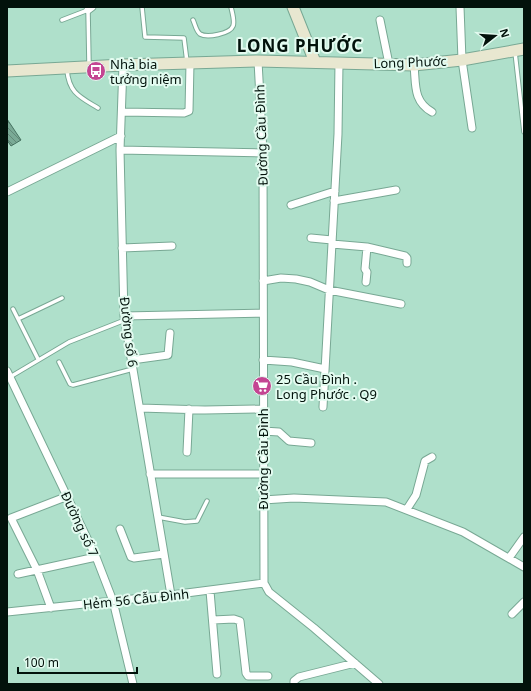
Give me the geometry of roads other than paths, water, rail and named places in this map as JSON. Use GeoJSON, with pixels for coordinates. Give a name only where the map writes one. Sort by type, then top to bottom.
{"type":"FeatureCollection","features":[{"type":"Feature","properties":{"kind":"street"},"geometry":{"type":"LineString","coordinates":[[293,7],[315,62]]}},
{"type":"Feature","properties":{"kind":"street"},"geometry":{"type":"LineString","coordinates":[[460,7],[462,60],[472,128]]}},
{"type":"Feature","properties":{"kind":"street"},"geometry":{"type":"LineString","coordinates":[[380,20],[389,64]]}},
{"type":"Feature","properties":{"kind":"street","name":"Long Phước"},"geometry":{"type":"LineString","coordinates":[[7,68],[67,69],[123,65],[258,61],[414,65],[462,60],[519,50]]}},
{"type":"Feature","properties":{"kind":"street","name":"Đường Cầu Đình"},"geometry":{"type":"LineString","coordinates":[[258,61],[263,153],[264,583]]}},
{"type":"Feature","properties":{"kind":"street"},"geometry":{"type":"LineString","coordinates":[[122,112],[184,113],[189,111],[188,63]]}},
{"type":"Feature","properties":{"kind":"street"},"geometry":{"type":"LineString","coordinates":[[323,407],[335,191],[339,63]]}},
{"type":"Feature","properties":{"kind":"street","name":"Đường số 6"},"geometry":{"type":"LineString","coordinates":[[123,65],[120,150],[124,318],[171,595]]}},
{"type":"Feature","properties":{"kind":"street"},"geometry":{"type":"LineString","coordinates":[[414,65],[418,97],[423,107],[432,112]]}},
{"type":"Feature","properties":{"kind":"street"},"geometry":{"type":"LineString","coordinates":[[7,192],[121,136]]}},
{"type":"Feature","properties":{"kind":"street"},"geometry":{"type":"LineString","coordinates":[[120,150],[263,153]]}},
{"type":"Feature","properties":{"kind":"street"},"geometry":{"type":"LineString","coordinates":[[334,201],[396,190]]}},
{"type":"Feature","properties":{"kind":"street"},"geometry":{"type":"LineString","coordinates":[[291,205],[335,191]]}},
{"type":"Feature","properties":{"kind":"street"},"geometry":{"type":"LineString","coordinates":[[311,238],[405,256],[407,258],[406,263]]}},
{"type":"Feature","properties":{"kind":"street"},"geometry":{"type":"LineString","coordinates":[[122,248],[172,246]]}},
{"type":"Feature","properties":{"kind":"street"},"geometry":{"type":"LineString","coordinates":[[366,282],[367,272],[365,269],[367,248]]}},
{"type":"Feature","properties":{"kind":"street"},"geometry":{"type":"LineString","coordinates":[[263,282],[281,278],[296,279],[310,282],[329,290],[401,304]]}},
{"type":"Feature","properties":{"kind":"street"},"geometry":{"type":"LineString","coordinates":[[124,318],[263,313]]}},
{"type":"Feature","properties":{"kind":"street"},"geometry":{"type":"LineString","coordinates":[[132,360],[168,355],[170,333]]}},
{"type":"Feature","properties":{"kind":"street"},"geometry":{"type":"LineString","coordinates":[[263,360],[292,362],[325,370]]}},
{"type":"Feature","properties":{"kind":"street","name":"Đường số 7"},"geometry":{"type":"LineString","coordinates":[[8,374],[68,496],[96,557],[113,601],[133,684]]}},
{"type":"Feature","properties":{"kind":"street"},"geometry":{"type":"LineString","coordinates":[[140,408],[189,410],[263,409]]}},
{"type":"Feature","properties":{"kind":"street"},"geometry":{"type":"LineString","coordinates":[[187,452],[189,410]]}},
{"type":"Feature","properties":{"kind":"street"},"geometry":{"type":"LineString","coordinates":[[263,431],[279,432],[289,441],[311,443]]}},
{"type":"Feature","properties":{"kind":"street"},"geometry":{"type":"LineString","coordinates":[[406,509],[416,495],[425,461],[432,457]]}},
{"type":"Feature","properties":{"kind":"street"},"geometry":{"type":"LineString","coordinates":[[150,474],[263,474]]}},
{"type":"Feature","properties":{"kind":"street"},"geometry":{"type":"LineString","coordinates":[[51,608],[37,570],[11,518],[68,496]]}},
{"type":"Feature","properties":{"kind":"street"},"geometry":{"type":"LineString","coordinates":[[263,500],[294,498],[386,502],[463,532],[524,567]]}},
{"type":"Feature","properties":{"kind":"street"},"geometry":{"type":"LineString","coordinates":[[120,529],[131,557],[134,558],[164,554]]}},
{"type":"Feature","properties":{"kind":"street"},"geometry":{"type":"LineString","coordinates":[[509,558],[524,537]]}},
{"type":"Feature","properties":{"kind":"street"},"geometry":{"type":"LineString","coordinates":[[18,574],[96,557]]}},
{"type":"Feature","properties":{"kind":"street"},"geometry":{"type":"LineString","coordinates":[[264,583],[269,592],[379,684]]}},
{"type":"Feature","properties":{"kind":"street","name":"Hẻm 56 Cẫu Đình"},"geometry":{"type":"LineString","coordinates":[[7,612],[171,595],[264,583]]}},
{"type":"Feature","properties":{"kind":"street"},"geometry":{"type":"LineString","coordinates":[[210,590],[217,674]]}},
{"type":"Feature","properties":{"kind":"street"},"geometry":{"type":"LineString","coordinates":[[512,614],[524,602]]}},
{"type":"Feature","properties":{"kind":"street"},"geometry":{"type":"LineString","coordinates":[[213,620],[234,619],[240,621],[242,625],[246,673],[248,676],[268,676]]}},
{"type":"Feature","properties":{"kind":"street"},"geometry":{"type":"LineString","coordinates":[[294,684],[294,681],[299,677],[354,663]]}},
{"type":"Feature","properties":{"kind":"lane"},"geometry":{"type":"LineString","coordinates":[[142,7],[145,37],[184,38],[188,63]]}},
{"type":"Feature","properties":{"kind":"lane"},"geometry":{"type":"LineString","coordinates":[[193,20],[198,33],[202,35],[222,33],[231,29],[233,26],[231,7]]}},
{"type":"Feature","properties":{"kind":"lane"},"geometry":{"type":"LineString","coordinates":[[62,20],[90,8],[89,67]]}},
{"type":"Feature","properties":{"kind":"lane"},"geometry":{"type":"LineString","coordinates":[[519,50],[524,132]]}},
{"type":"Feature","properties":{"kind":"lane"},"geometry":{"type":"LineString","coordinates":[[67,69],[68,80],[74,92],[98,108]]}},
{"type":"Feature","properties":{"kind":"lane"},"geometry":{"type":"LineString","coordinates":[[18,319],[62,298]]}},
{"type":"Feature","properties":{"kind":"lane"},"geometry":{"type":"LineString","coordinates":[[13,309],[38,359]]}},
{"type":"Feature","properties":{"kind":"lane"},"geometry":{"type":"LineString","coordinates":[[8,374],[69,342],[124,318]]}},
{"type":"Feature","properties":{"kind":"lane"},"geometry":{"type":"LineString","coordinates":[[59,362],[70,384],[74,385],[133,369]]}},
{"type":"Feature","properties":{"kind":"lane"},"geometry":{"type":"LineString","coordinates":[[157,516],[185,522],[197,521],[207,500]]}},
{"type":"Feature","properties":{"kind":"place","name":"Nhà bia tưởng niệm"},"geometry":{"type":"Point","coordinates":[96,71]}},
{"type":"Feature","properties":{"kind":"place","name":"25 Cầu Đình . Long Phước . Q9"},"geometry":{"type":"Point","coordinates":[262,386]}},
{"type":"Feature","properties":{"kind":"district","name":"LONG PHƯỚC"},"geometry":{"type":"Point","coordinates":[300,45]}}]}
